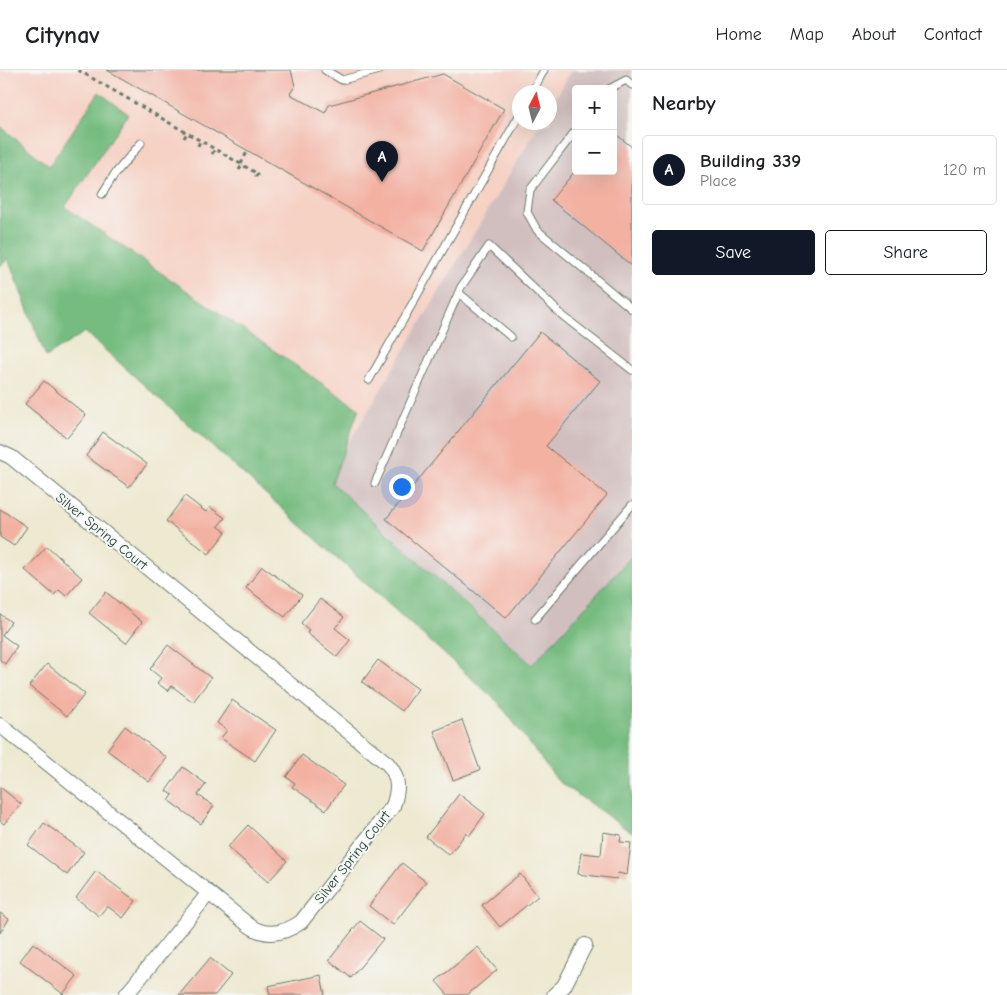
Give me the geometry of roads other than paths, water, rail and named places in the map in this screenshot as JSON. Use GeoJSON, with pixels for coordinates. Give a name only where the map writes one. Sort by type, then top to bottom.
{"type":"FeatureCollection","features":[{"type":"Feature","properties":{"kind":"street","name":"Silver Spring Court"},"geometry":{"type":"LineString","coordinates":[[0,452],[19,463],[388,764],[395,772],[398,783],[397,795],[393,806],[301,922],[288,930],[274,934],[262,932],[250,926],[208,894],[0,725]]}},
{"type":"Feature","properties":{"kind":"street"},"geometry":{"type":"LineString","coordinates":[[126,995],[208,894]]}},
{"type":"Feature","properties":{"kind":"street"},"geometry":{"type":"LineString","coordinates":[[554,995],[564,986],[585,945]]}},
{"type":"Feature","properties":{"kind":"lane"},"geometry":{"type":"LineString","coordinates":[[325,70],[342,80],[380,70]]}},
{"type":"Feature","properties":{"kind":"lane"},"geometry":{"type":"LineString","coordinates":[[536,85],[544,70]]}},
{"type":"Feature","properties":{"kind":"lane"},"geometry":{"type":"LineString","coordinates":[[617,85],[626,80],[632,85]]}},
{"type":"Feature","properties":{"kind":"lane"},"geometry":{"type":"LineString","coordinates":[[369,380],[512,128]]}},
{"type":"Feature","properties":{"kind":"lane"},"geometry":{"type":"LineString","coordinates":[[572,135],[530,190],[527,212],[537,230],[632,309]]}},
{"type":"Feature","properties":{"kind":"lane"},"geometry":{"type":"LineString","coordinates":[[102,194],[114,174],[141,143]]}},
{"type":"Feature","properties":{"kind":"lane"},"geometry":{"type":"LineString","coordinates":[[375,483],[458,293],[489,246],[563,316],[632,370]]}},
{"type":"Feature","properties":{"kind":"lane"},"geometry":{"type":"LineString","coordinates":[[458,293],[510,337]]}},
{"type":"Feature","properties":{"kind":"lane"},"geometry":{"type":"LineString","coordinates":[[535,619],[632,505]]}},
{"type":"Feature","properties":{"kind":"place","name":"Building 339"},"geometry":{"type":"Point","coordinates":[382,182]}}]}
